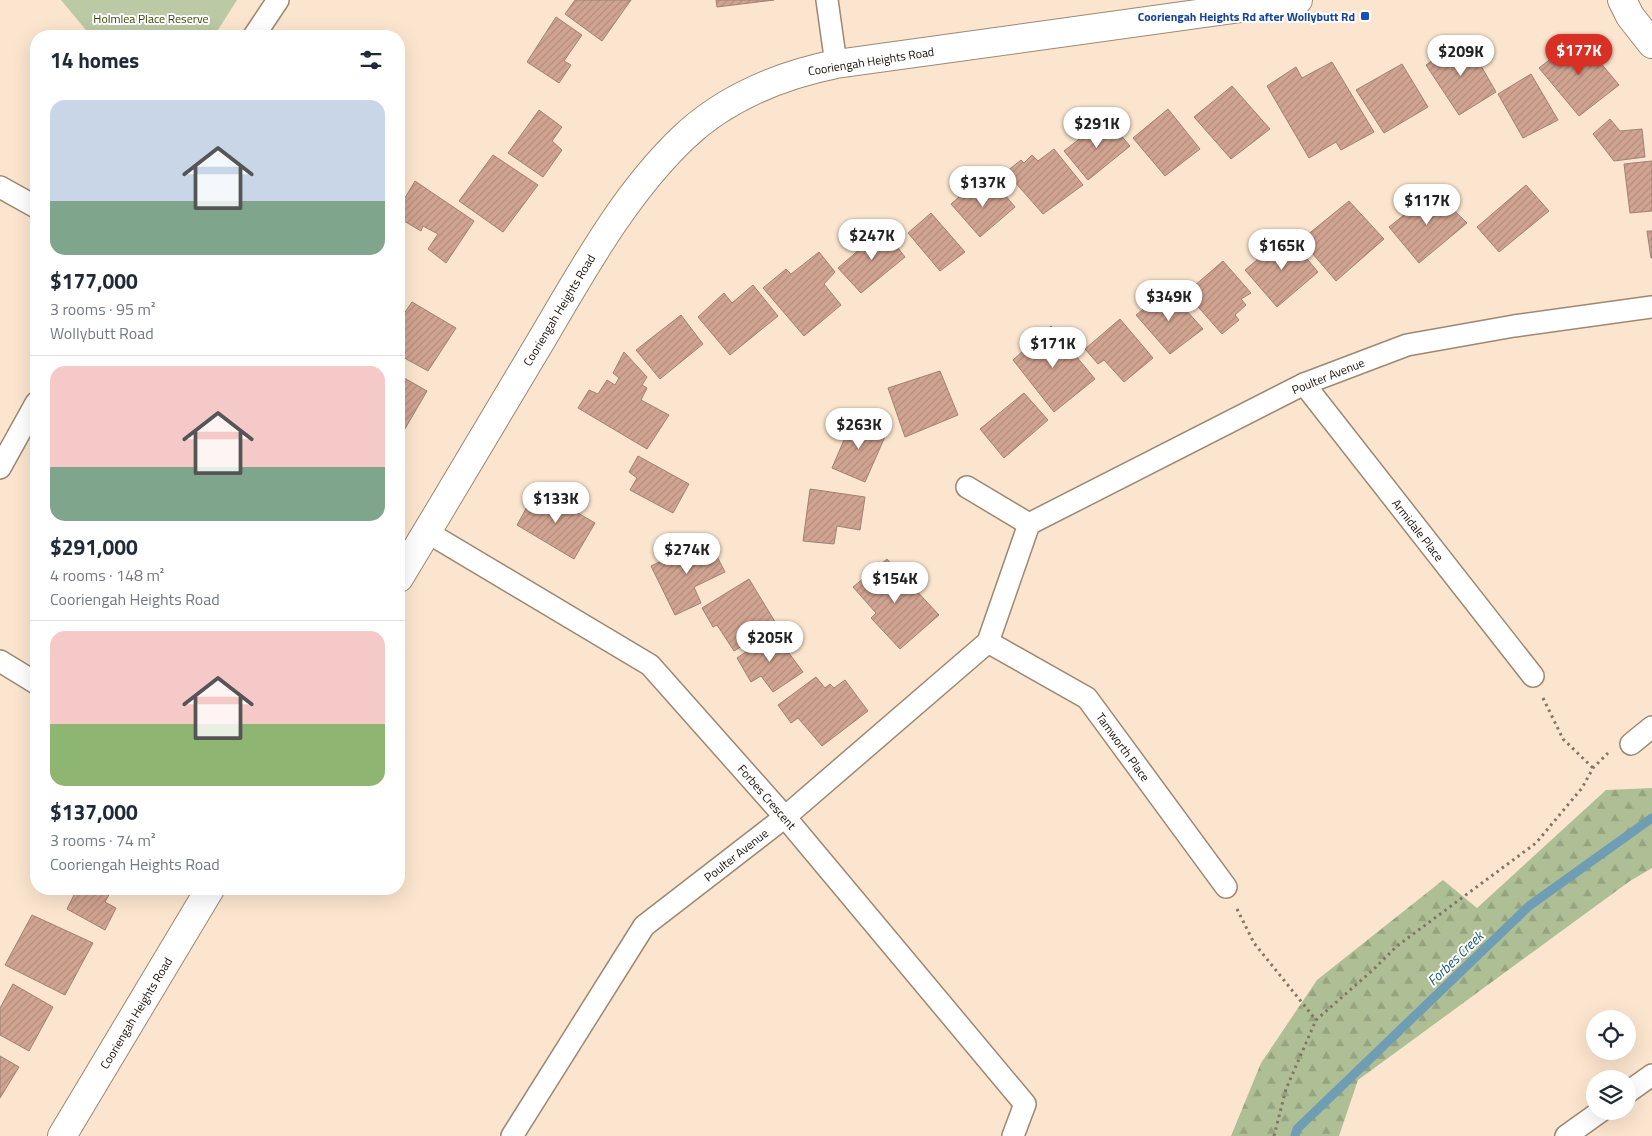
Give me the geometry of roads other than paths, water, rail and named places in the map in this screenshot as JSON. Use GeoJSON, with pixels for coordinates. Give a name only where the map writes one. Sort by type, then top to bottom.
{"type":"FeatureCollection","features":[{"type":"Feature","properties":{"kind":"street"},"geometry":{"type":"LineString","coordinates":[[258,30],[278,0]]}},
{"type":"Feature","properties":{"kind":"street"},"geometry":{"type":"LineString","coordinates":[[826,0],[836,64]]}},
{"type":"Feature","properties":{"kind":"street","name":"Cooriengah Heights Road"},"geometry":{"type":"LineString","coordinates":[[405,568],[588,262],[628,203],[661,160],[685,136],[730,103],[773,81],[836,64],[1298,0]]}},
{"type":"Feature","properties":{"kind":"street"},"geometry":{"type":"LineString","coordinates":[[1622,0],[1630,16],[1652,44]]}},
{"type":"Feature","properties":{"kind":"street"},"geometry":{"type":"LineString","coordinates":[[0,187],[30,204]]}},
{"type":"Feature","properties":{"kind":"street","name":"Poulter Avenue"},"geometry":{"type":"LineString","coordinates":[[1029,524],[1304,384],[1407,345],[1514,326],[1652,307]]}},
{"type":"Feature","properties":{"kind":"street","name":"Armidale Place"},"geometry":{"type":"LineString","coordinates":[[1304,384],[1533,676]]}},
{"type":"Feature","properties":{"kind":"street"},"geometry":{"type":"LineString","coordinates":[[0,468],[30,414]]}},
{"type":"Feature","properties":{"kind":"street"},"geometry":{"type":"LineString","coordinates":[[967,487],[1029,524],[988,642]]}},
{"type":"Feature","properties":{"kind":"street","name":"Forbes Crescent"},"geometry":{"type":"LineString","coordinates":[[426,532],[650,665],[785,817],[1025,1104],[1013,1136]]}},
{"type":"Feature","properties":{"kind":"street","name":"Poulter Avenue"},"geometry":{"type":"LineString","coordinates":[[512,1136],[644,926],[785,817],[988,642]]}},
{"type":"Feature","properties":{"kind":"street","name":"Tamworth Place"},"geometry":{"type":"LineString","coordinates":[[988,642],[1087,698],[1226,887]]}},
{"type":"Feature","properties":{"kind":"street"},"geometry":{"type":"LineString","coordinates":[[0,661],[30,680]]}},
{"type":"Feature","properties":{"kind":"street"},"geometry":{"type":"LineString","coordinates":[[1631,744],[1652,727]]}},
{"type":"Feature","properties":{"kind":"street","name":"Cooriengah Heights Road"},"geometry":{"type":"LineString","coordinates":[[62,1136],[206,895]]}},
{"type":"Feature","properties":{"kind":"street"},"geometry":{"type":"LineString","coordinates":[[1636,1086],[1652,1075]]}},
{"type":"Feature","properties":{"kind":"street"},"geometry":{"type":"LineString","coordinates":[[1566,1136],[1588,1120]]}},
{"type":"Feature","properties":{"kind":"waterway","name":"Forbes Creek"},"geometry":{"type":"LineString","coordinates":[[1295,1136],[1297,1129],[1529,906],[1652,818]]}},
{"type":"Feature","properties":{"kind":"place","name":"Cooriengah Heights Rd after Wollybutt Rd"},"geometry":{"type":"Point","coordinates":[1365,16]}},
{"type":"Feature","properties":{"kind":"park label","name":"Holmlea Place Reserve"},"geometry":{"type":"Point","coordinates":[151,18]}}]}
